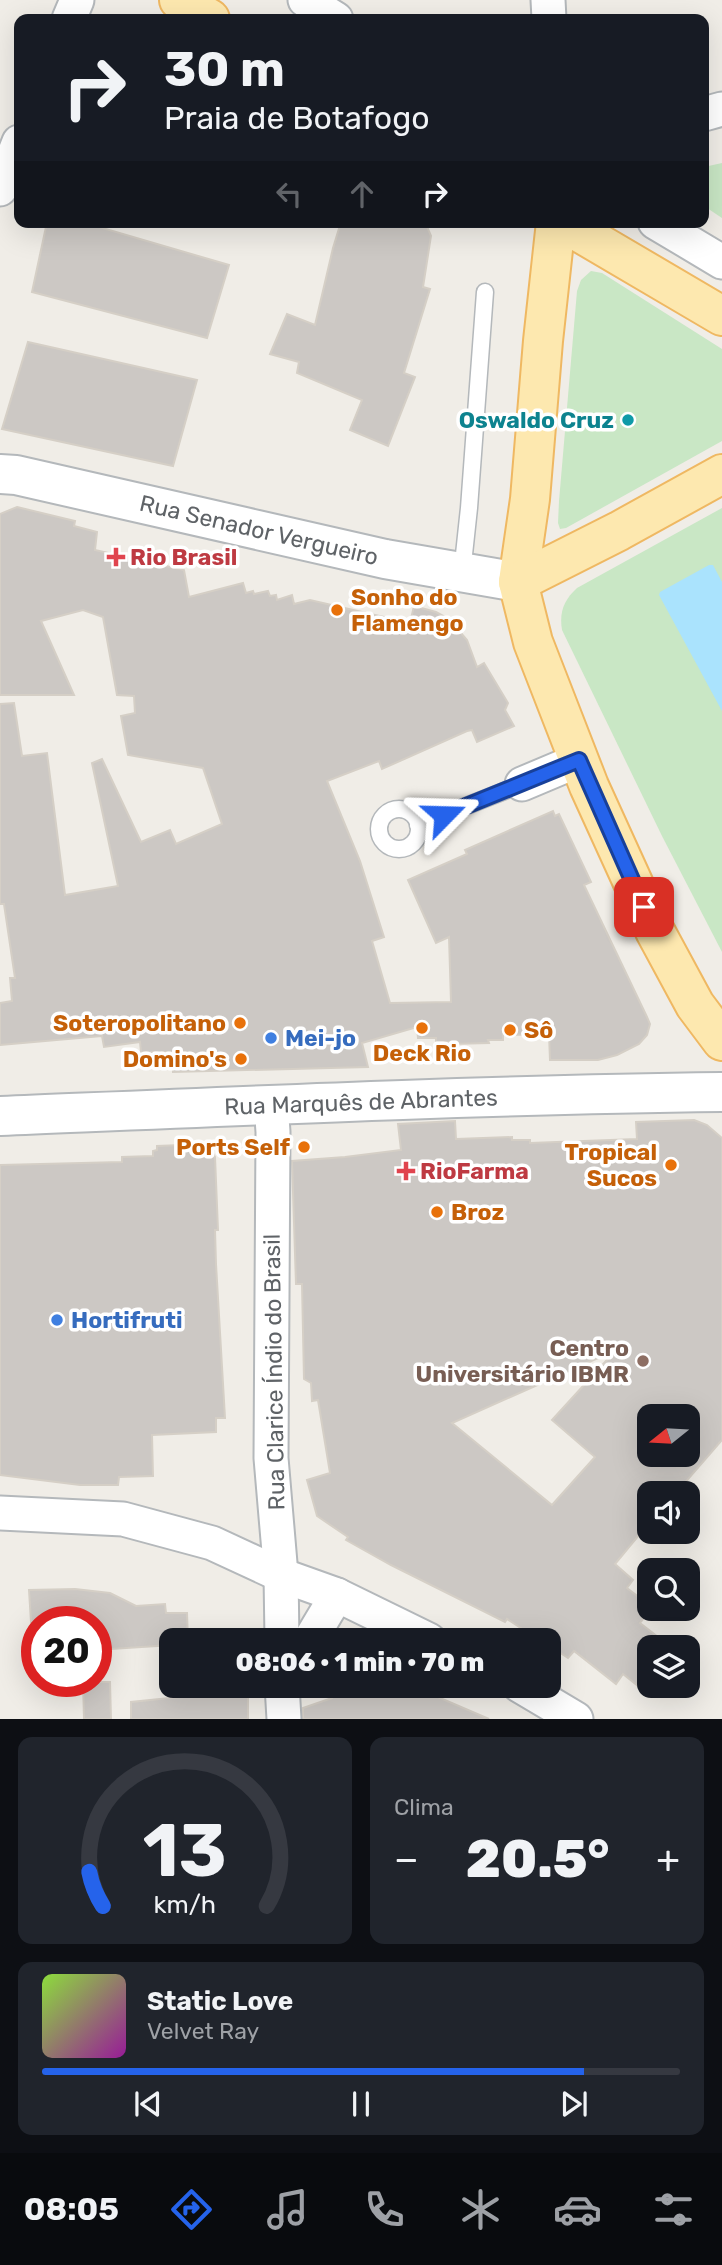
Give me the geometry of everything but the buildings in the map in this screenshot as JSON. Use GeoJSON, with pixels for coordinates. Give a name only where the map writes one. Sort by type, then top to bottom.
{"type":"FeatureCollection","features":[{"type":"Feature","properties":{"kind":"main road"},"geometry":{"type":"LineString","coordinates":[[179,0],[202,14]]}},
{"type":"Feature","properties":{"kind":"main road"},"geometry":{"type":"LineString","coordinates":[[555,228],[542,341],[530,499],[519,582],[533,642],[579,760],[655,931],[695,1005],[722,1041]]}},
{"type":"Feature","properties":{"kind":"main road"},"geometry":{"type":"LineString","coordinates":[[572,228],[722,316]]}},
{"type":"Feature","properties":{"kind":"main road"},"geometry":{"type":"LineString","coordinates":[[519,582],[722,474]]}},
{"type":"Feature","properties":{"kind":"street"},"geometry":{"type":"LineString","coordinates":[[304,0],[328,14]]}},
{"type":"Feature","properties":{"kind":"street"},"geometry":{"type":"LineString","coordinates":[[0,189],[14,154]]}},
{"type":"Feature","properties":{"kind":"street"},"geometry":{"type":"LineString","coordinates":[[665,228],[722,262]]}},
{"type":"Feature","properties":{"kind":"street","name":"Rua Senador Vergueiro"},"geometry":{"type":"LineString","coordinates":[[0,474],[29,478],[385,559],[519,582]]}},
{"type":"Feature","properties":{"kind":"street"},"geometry":{"type":"LineString","coordinates":[[522,784],[579,760]]}},
{"type":"Feature","properties":{"kind":"street","name":"Rua Marquês de Abrantes"},"geometry":{"type":"LineString","coordinates":[[0,1116],[271,1104],[643,1092],[722,1092]]}},
{"type":"Feature","properties":{"kind":"street","name":"Rua Clarice Índio do Brasil"},"geometry":{"type":"LineString","coordinates":[[271,1104],[274,1132],[271,1458],[281,1575],[282,1628]]}},
{"type":"Feature","properties":{"kind":"street"},"geometry":{"type":"LineString","coordinates":[[0,1513],[123,1518],[212,1544],[281,1575],[337,1595],[404,1628]]}},
{"type":"Feature","properties":{"kind":"street"},"geometry":{"type":"LineString","coordinates":[[317,1628],[337,1595]]}},
{"type":"Feature","properties":{"kind":"street"},"geometry":{"type":"LineString","coordinates":[[541,1698],[576,1719]]}},
{"type":"Feature","properties":{"kind":"lane"},"geometry":{"type":"LineString","coordinates":[[462,573],[485,292]]}},
{"type":"Feature","properties":{"kind":"lane"},"geometry":{"type":"LineString","coordinates":[[418,825],[522,784]]}},
{"type":"Feature","properties":{"kind":"green space"},"geometry":{"type":"Polygon","coordinates":[[[722,163],[722,218],[709,209],[709,166],[722,163]]]}},
{"type":"Feature","properties":{"kind":"green space"},"geometry":{"type":"Polygon","coordinates":[[[591,271],[602,273],[722,349],[722,441],[560,529],[559,501],[577,291],[581,280],[591,271]]]}},
{"type":"Feature","properties":{"kind":"green space"},"geometry":{"type":"Polygon","coordinates":[[[722,508],[722,952],[662,836],[562,630],[561,618],[566,602],[577,588],[722,508]]]}},
{"type":"Feature","properties":{"kind":"water"},"geometry":{"type":"Polygon","coordinates":[[[713,565],[722,582],[722,711],[659,595],[713,565]]]}},
{"type":"Feature","properties":{"kind":"place","name":"Oswaldo Cruz"},"geometry":{"type":"Point","coordinates":[628,420]}},
{"type":"Feature","properties":{"kind":"place","name":"Rio Brasil"},"geometry":{"type":"Point","coordinates":[116,557]}},
{"type":"Feature","properties":{"kind":"place","name":"Sonho do Flamengo"},"geometry":{"type":"Point","coordinates":[337,610]}},
{"type":"Feature","properties":{"kind":"place","name":"Soteropolitano"},"geometry":{"type":"Point","coordinates":[240,1023]}},
{"type":"Feature","properties":{"kind":"place","name":"Deck Rio"},"geometry":{"type":"Point","coordinates":[422,1028]}},
{"type":"Feature","properties":{"kind":"place","name":"Sô"},"geometry":{"type":"Point","coordinates":[510,1030]}},
{"type":"Feature","properties":{"kind":"place","name":"Mei-jo"},"geometry":{"type":"Point","coordinates":[271,1038]}},
{"type":"Feature","properties":{"kind":"place","name":"Domino's"},"geometry":{"type":"Point","coordinates":[241,1059]}},
{"type":"Feature","properties":{"kind":"place","name":"Ports Self"},"geometry":{"type":"Point","coordinates":[304,1147]}},
{"type":"Feature","properties":{"kind":"place","name":"Tropical Sucos"},"geometry":{"type":"Point","coordinates":[671,1165]}},
{"type":"Feature","properties":{"kind":"place","name":"RioFarma"},"geometry":{"type":"Point","coordinates":[406,1171]}},
{"type":"Feature","properties":{"kind":"place","name":"Broz"},"geometry":{"type":"Point","coordinates":[437,1212]}},
{"type":"Feature","properties":{"kind":"place","name":"Hortifruti"},"geometry":{"type":"Point","coordinates":[57,1320]}},
{"type":"Feature","properties":{"kind":"place","name":"Centro Universitário IBMR"},"geometry":{"type":"Point","coordinates":[643,1361]}},
{"type":"Feature","properties":{"kind":"route"},"geometry":{"type":"LineString","coordinates":[[444,815],[579,760],[644,907]]}}]}
